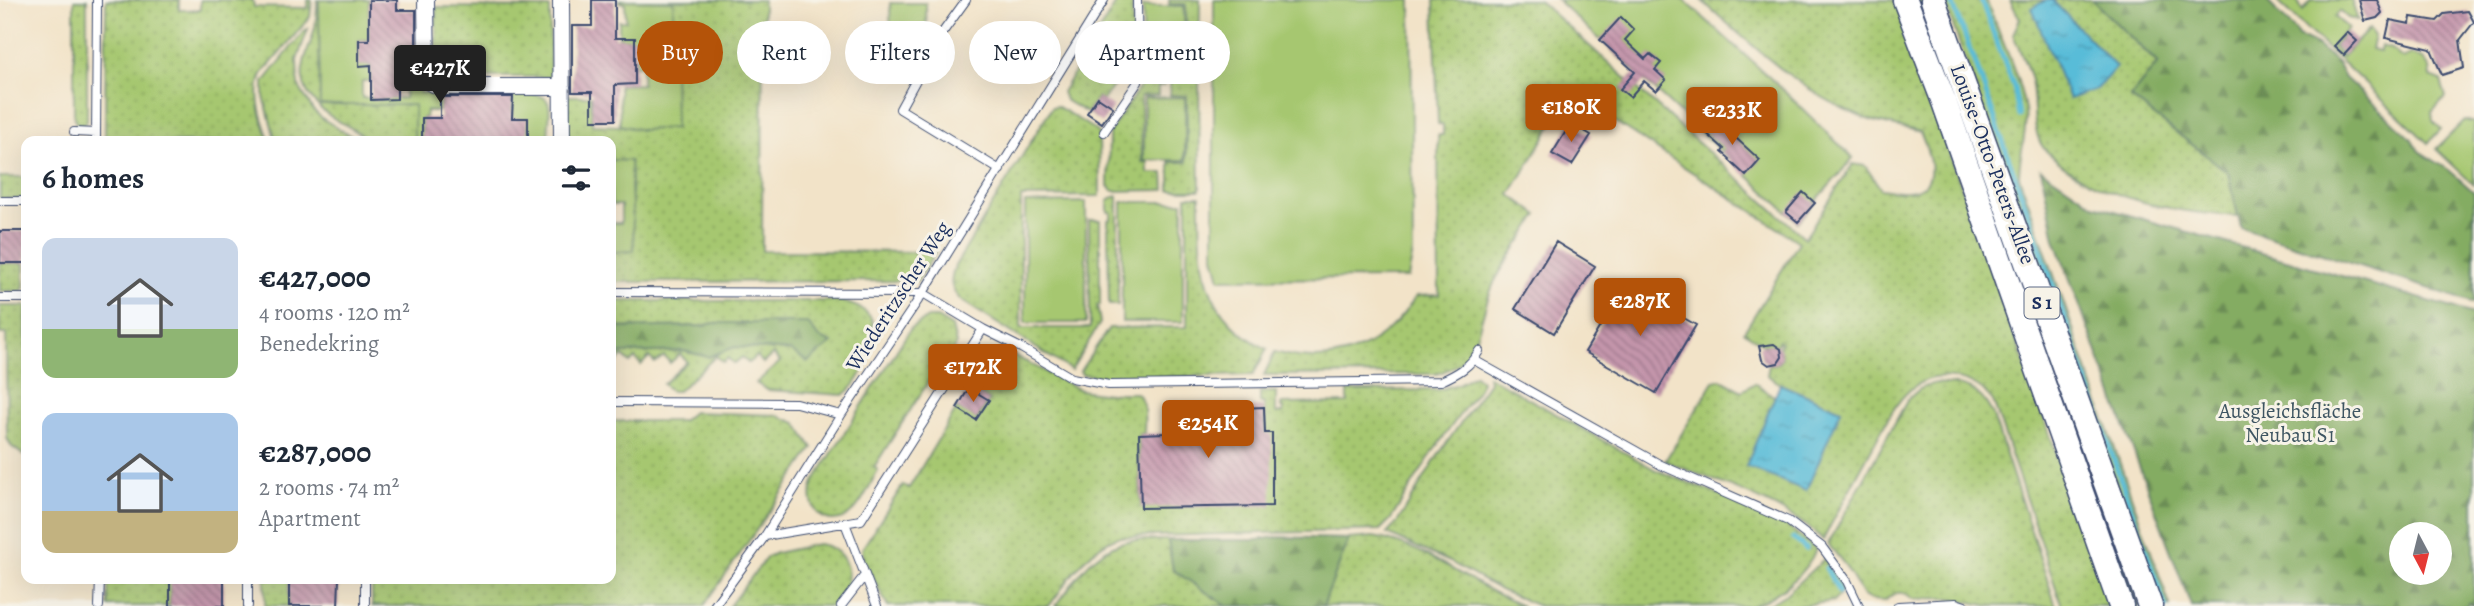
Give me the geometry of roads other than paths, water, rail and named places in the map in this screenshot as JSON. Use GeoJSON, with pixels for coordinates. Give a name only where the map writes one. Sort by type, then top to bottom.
{"type":"FeatureCollection","features":[{"type":"Feature","properties":{"kind":"main road","name":"Louise-Otto-Peters-Allee"},"geometry":{"type":"LineString","coordinates":[[1905,0],[1949,114],[2121,606]]}},
{"type":"Feature","properties":{"kind":"main road","name":"Louise-Otto-Peters-Allee"},"geometry":{"type":"LineString","coordinates":[[1933,0],[2150,606]]}},
{"type":"Feature","properties":{"kind":"street"},"geometry":{"type":"LineString","coordinates":[[426,0],[426,75],[431,83],[441,87],[562,87]]}},
{"type":"Feature","properties":{"kind":"street"},"geometry":{"type":"LineString","coordinates":[[561,0],[562,136]]}},
{"type":"Feature","properties":{"kind":"lane"},"geometry":{"type":"LineString","coordinates":[[96,136],[97,0]]}},
{"type":"Feature","properties":{"kind":"lane"},"geometry":{"type":"LineString","coordinates":[[966,0],[940,36],[900,108],[1000,170]]}},
{"type":"Feature","properties":{"kind":"lane","name":"Wiederitzscher Weg"},"geometry":{"type":"LineString","coordinates":[[714,606],[765,536],[923,293],[1104,0]]}},
{"type":"Feature","properties":{"kind":"lane"},"geometry":{"type":"LineString","coordinates":[[1104,132],[1138,82],[1137,0]]}},
{"type":"Feature","properties":{"kind":"lane"},"geometry":{"type":"LineString","coordinates":[[74,132],[92,136]]}},
{"type":"Feature","properties":{"kind":"lane"},"geometry":{"type":"LineString","coordinates":[[0,201],[21,201]]}},
{"type":"Feature","properties":{"kind":"lane"},"geometry":{"type":"LineString","coordinates":[[616,292],[923,293],[1072,378],[1109,386],[1441,381],[1460,372],[1474,360],[1479,351]]}},
{"type":"Feature","properties":{"kind":"lane"},"geometry":{"type":"LineString","coordinates":[[0,298],[21,298]]}},
{"type":"Feature","properties":{"kind":"lane"},"geometry":{"type":"LineString","coordinates":[[765,536],[861,520],[983,329]]}},
{"type":"Feature","properties":{"kind":"lane"},"geometry":{"type":"LineString","coordinates":[[1474,360],[1661,465],[1788,521],[1822,547],[1847,581],[1859,606]]}},
{"type":"Feature","properties":{"kind":"lane"},"geometry":{"type":"LineString","coordinates":[[616,402],[796,403],[842,415]]}},
{"type":"Feature","properties":{"kind":"lane"},"geometry":{"type":"LineString","coordinates":[[845,523],[877,606]]}},
{"type":"Feature","properties":{"kind":"lane"},"geometry":{"type":"LineString","coordinates":[[841,606],[865,575]]}},
{"type":"Feature","properties":{"kind":"lane"},"geometry":{"type":"LineString","coordinates":[[99,606],[100,584]]}},
{"type":"Feature","properties":{"kind":"lane"},"geometry":{"type":"LineString","coordinates":[[248,584],[248,606]]}},
{"type":"Feature","properties":{"kind":"lane"},"geometry":{"type":"LineString","coordinates":[[365,584],[365,606]]}},
{"type":"Feature","properties":{"kind":"lane"},"geometry":{"type":"LineString","coordinates":[[1898,606],[1956,603],[1965,606]]}},
{"type":"Feature","properties":{"kind":"water"},"geometry":{"type":"Polygon","coordinates":[[[2046,0],[2052,0],[2116,67],[2097,89],[2069,99],[2032,8],[2046,0]]]}},
{"type":"Feature","properties":{"kind":"water"},"geometry":{"type":"Polygon","coordinates":[[[1780,384],[1841,410],[1806,491],[1746,466],[1780,384]]]}},
{"type":"Feature","properties":{"kind":"waterway"},"geometry":{"type":"LineString","coordinates":[[1951,0],[2165,606]]}},
{"type":"Feature","properties":{"kind":"waterway"},"geometry":{"type":"LineString","coordinates":[[1981,0],[2014,87],[2019,116]]}},
{"type":"Feature","properties":{"kind":"waterway"},"geometry":{"type":"LineString","coordinates":[[1793,538],[1806,549]]}},
{"type":"Feature","properties":{"kind":"waterway"},"geometry":{"type":"LineString","coordinates":[[1826,568],[1839,592]]}},
{"type":"Feature","properties":{"kind":"park label","name":"Ausgleichsfläche Neubau S1"},"geometry":{"type":"Point","coordinates":[2290,423]}}]}
